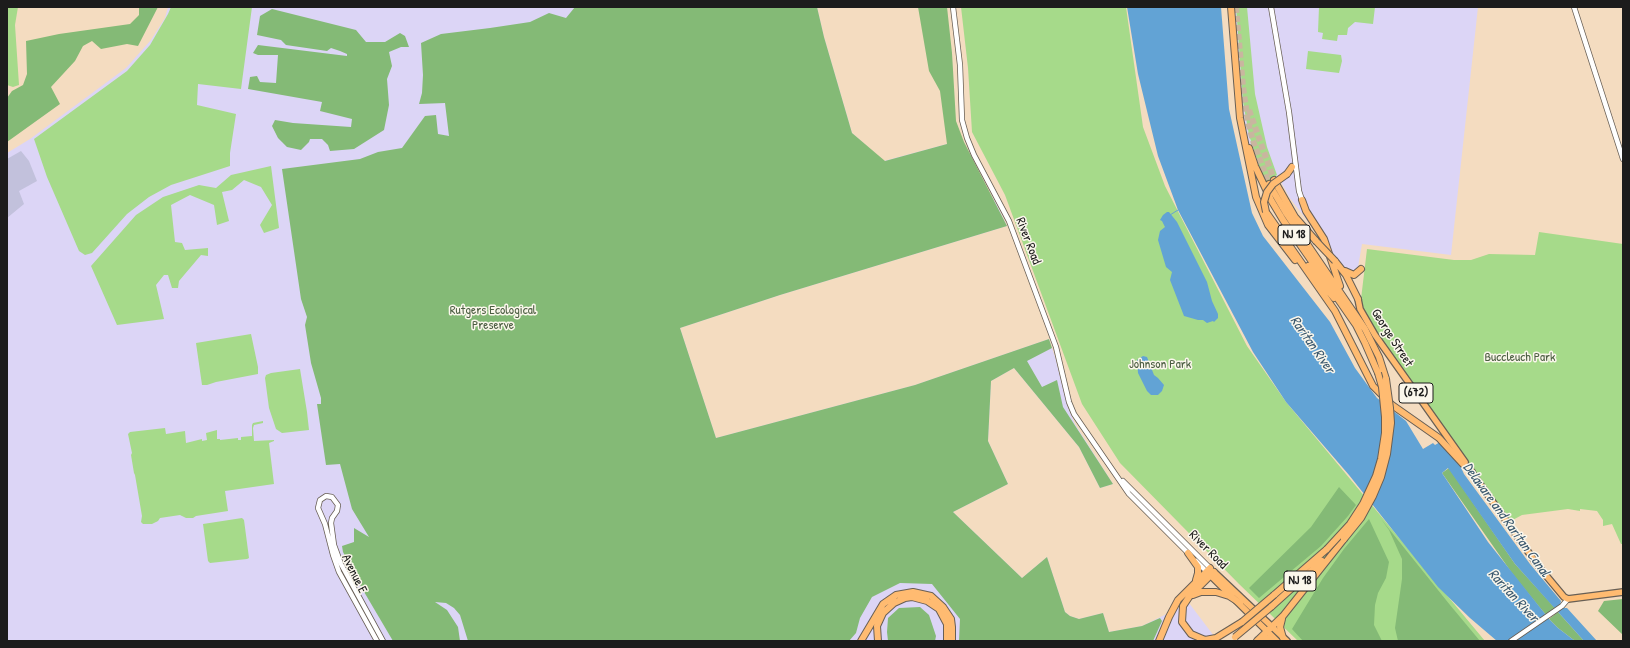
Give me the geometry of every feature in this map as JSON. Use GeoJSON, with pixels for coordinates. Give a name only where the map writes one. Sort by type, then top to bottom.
{"type":"FeatureCollection","features":[{"type":"Feature","properties":{"kind":"highway","name":"NJ 18"},"geometry":{"type":"LineString","coordinates":[[1219,641],[1274,595],[1328,554],[1350,524],[1370,492],[1381,460],[1385,433],[1382,387],[1366,343],[1345,308],[1283,220],[1271,200],[1255,166],[1240,118],[1231,7]]}},
{"type":"Feature","properties":{"kind":"highway"},"geometry":{"type":"LineString","coordinates":[[1240,118],[1256,197],[1264,217],[1272,231],[1335,311]]}},
{"type":"Feature","properties":{"kind":"highway"},"geometry":{"type":"LineString","coordinates":[[1292,167],[1287,174],[1273,184],[1267,192],[1264,202],[1266,212],[1335,311],[1368,377],[1376,389],[1392,405],[1439,438],[1462,464],[1472,472]]}},
{"type":"Feature","properties":{"kind":"highway","name":"NJ 18"},"geometry":{"type":"LineString","coordinates":[[1229,641],[1271,607],[1328,554],[1344,539],[1361,518],[1374,496],[1381,477],[1387,454],[1391,424],[1386,379],[1374,344],[1346,300],[1286,213],[1271,182],[1295,217],[1342,268]]}},
{"type":"Feature","properties":{"kind":"highway"},"geometry":{"type":"LineString","coordinates":[[1302,200],[1306,211],[1324,239],[1337,281],[1346,300]]}},
{"type":"Feature","properties":{"kind":"highway"},"geometry":{"type":"LineString","coordinates":[[1282,234],[1342,309],[1366,343]]}},
{"type":"Feature","properties":{"kind":"highway"},"geometry":{"type":"LineString","coordinates":[[1342,268],[1354,275],[1362,269]]}},
{"type":"Feature","properties":{"kind":"highway"},"geometry":{"type":"LineString","coordinates":[[1342,268],[1358,299]]}},
{"type":"Feature","properties":{"kind":"highway"},"geometry":{"type":"LineString","coordinates":[[1188,553],[1198,566],[1196,582]]}},
{"type":"Feature","properties":{"kind":"highway"},"geometry":{"type":"LineString","coordinates":[[1257,641],[1283,616],[1328,554]]}},
{"type":"Feature","properties":{"kind":"highway"},"geometry":{"type":"LineString","coordinates":[[1159,641],[1174,607],[1196,582],[1210,572]]}},
{"type":"Feature","properties":{"kind":"highway"},"geometry":{"type":"LineString","coordinates":[[1210,572],[1183,606],[1182,622],[1191,634],[1205,640],[1216,638],[1242,622]]}},
{"type":"Feature","properties":{"kind":"highway"},"geometry":{"type":"LineString","coordinates":[[861,641],[883,604],[896,595],[913,592],[931,596],[943,607],[952,623],[952,641]]}},
{"type":"Feature","properties":{"kind":"highway"},"geometry":{"type":"LineString","coordinates":[[1189,597],[1201,592],[1216,592],[1228,596],[1240,603]]}},
{"type":"Feature","properties":{"kind":"highway"},"geometry":{"type":"LineString","coordinates":[[878,641],[877,626],[883,613],[894,603],[905,598],[912,597],[927,600],[939,609],[947,624],[947,641]]}},
{"type":"Feature","properties":{"kind":"highway"},"geometry":{"type":"LineString","coordinates":[[1257,641],[1262,638],[1281,640],[1280,627],[1283,616]]}},
{"type":"Feature","properties":{"kind":"main road","name":"George Street"},"geometry":{"type":"LineString","coordinates":[[1358,299],[1362,313],[1375,335],[1539,567],[1564,597],[1568,599]]}},
{"type":"Feature","properties":{"kind":"main road","name":"River Road"},"geometry":{"type":"LineString","coordinates":[[1210,572],[1240,603],[1281,640]]}},
{"type":"Feature","properties":{"kind":"main road","name":"River Road"},"geometry":{"type":"LineString","coordinates":[[1210,572],[1269,629]]}},
{"type":"Feature","properties":{"kind":"main road"},"geometry":{"type":"LineString","coordinates":[[1568,599],[1623,592]]}},
{"type":"Feature","properties":{"kind":"street","name":"River Road"},"geometry":{"type":"LineString","coordinates":[[953,7],[960,65],[962,120],[967,138],[974,155],[1009,221],[1056,347],[1069,402],[1074,414],[1133,498],[1188,553],[1210,572]]}},
{"type":"Feature","properties":{"kind":"street"},"geometry":{"type":"LineString","coordinates":[[1271,7],[1290,112],[1299,191],[1302,200]]}},
{"type":"Feature","properties":{"kind":"street"},"geometry":{"type":"LineString","coordinates":[[1574,7],[1623,159]]}},
{"type":"Feature","properties":{"kind":"street"},"geometry":{"type":"LineString","coordinates":[[1292,167],[1294,147]]}},
{"type":"Feature","properties":{"kind":"street","name":"River Road"},"geometry":{"type":"LineString","coordinates":[[1115,473],[1210,572]]}},
{"type":"Feature","properties":{"kind":"street","name":"Avenue E"},"geometry":{"type":"LineString","coordinates":[[377,641],[338,569],[325,524],[318,508],[319,502],[323,498],[329,496],[337,502],[338,508],[332,518],[331,527],[334,545],[341,564],[383,641]]}},
{"type":"Feature","properties":{"kind":"street"},"geometry":{"type":"LineString","coordinates":[[321,513],[329,516],[334,514]]}},
{"type":"Feature","properties":{"kind":"street"},"geometry":{"type":"LineString","coordinates":[[1511,641],[1562,606],[1568,599]]}},
{"type":"Feature","properties":{"kind":"shaded area","name":"Rutgers Ecological Preserve"},"geometry":{"type":"Polygon","coordinates":[[[168,7],[817,7],[824,37],[852,133],[884,161],[947,144],[985,185],[1007,226],[780,295],[680,328],[716,438],[915,385],[1049,339],[1056,360],[1067,405],[1075,424],[1113,484],[1100,488],[1079,447],[1014,368],[991,381],[988,441],[1008,484],[953,512],[1022,578],[1047,557],[1065,612],[1070,616],[1079,619],[1103,613],[1109,632],[1142,626],[1189,603],[1214,636],[1205,641],[7,641],[7,153],[30,139],[126,68],[151,40],[165,18],[168,7]]]}},
{"type":"Feature","properties":{"kind":"shaded area"},"geometry":{"type":"Polygon","coordinates":[[[1231,7],[1478,7],[1451,255],[1362,244],[1357,273],[1344,268],[1289,197],[1278,176],[1264,188],[1247,142],[1240,104],[1231,7]]]}},
{"type":"Feature","properties":{"kind":"shaded area"},"geometry":{"type":"Polygon","coordinates":[[[21,151],[29,161],[37,181],[19,191],[24,204],[7,218],[7,159],[21,151]]]}},
{"type":"Feature","properties":{"kind":"green space"},"geometry":{"type":"Polygon","coordinates":[[[7,7],[18,7],[15,25],[19,85],[13,87],[7,85],[7,7]]]}},
{"type":"Feature","properties":{"kind":"green space"},"geometry":{"type":"Polygon","coordinates":[[[139,7],[158,7],[138,46],[127,44],[101,49],[92,41],[83,46],[75,61],[51,87],[60,104],[7,142],[7,98],[12,91],[23,85],[27,74],[26,41],[59,34],[130,24],[139,15],[139,7]]]}},
{"type":"Feature","properties":{"kind":"green space"},"geometry":{"type":"Polygon","coordinates":[[[171,7],[252,7],[241,89],[198,84],[197,105],[236,114],[230,153],[230,166],[171,185],[149,197],[127,214],[92,253],[85,255],[79,251],[47,177],[34,139],[127,71],[150,45],[171,7]]]}},
{"type":"Feature","properties":{"kind":"green space","name":"Rutgers Ecological Preserve"},"geometry":{"type":"Polygon","coordinates":[[[575,7],[817,7],[824,37],[852,133],[885,161],[947,144],[940,91],[929,71],[918,7],[947,7],[952,53],[956,121],[964,142],[1007,226],[780,295],[680,328],[716,438],[915,385],[1049,339],[1052,348],[1027,361],[1042,387],[1057,380],[1063,407],[1113,484],[1100,488],[1079,447],[1014,368],[991,381],[988,441],[1008,484],[953,512],[1022,578],[1047,557],[1065,612],[1070,616],[1079,619],[1103,613],[1109,632],[1142,626],[1160,618],[1162,621],[1153,641],[959,641],[960,619],[932,584],[900,583],[872,597],[860,618],[856,633],[849,641],[468,641],[460,615],[454,608],[446,603],[435,602],[447,610],[458,627],[460,641],[393,641],[360,585],[343,552],[342,546],[354,542],[354,528],[369,537],[352,509],[340,464],[326,465],[317,404],[321,404],[321,398],[311,363],[305,325],[307,317],[301,299],[282,169],[360,159],[378,152],[402,148],[425,116],[436,115],[438,134],[449,136],[445,103],[419,104],[422,93],[423,75],[421,43],[441,34],[530,22],[549,13],[566,18],[575,7]]]}},
{"type":"Feature","properties":{"kind":"green space","name":"Johnson Park"},"geometry":{"type":"Polygon","coordinates":[[[961,7],[1126,7],[1143,127],[1165,186],[1247,346],[1286,402],[1485,641],[1298,641],[1239,584],[1120,463],[1082,404],[1005,195],[972,132],[968,68],[961,7]]]}},
{"type":"Feature","properties":{"kind":"green space"},"geometry":{"type":"Polygon","coordinates":[[[1236,7],[1247,7],[1255,94],[1267,147],[1277,175],[1265,184],[1249,135],[1243,102],[1236,7]]]}},
{"type":"Feature","properties":{"kind":"green space"},"geometry":{"type":"Polygon","coordinates":[[[1319,7],[1375,7],[1373,24],[1355,22],[1348,28],[1347,35],[1338,35],[1337,41],[1322,39],[1323,33],[1318,32],[1319,7]]]}},
{"type":"Feature","properties":{"kind":"green space"},"geometry":{"type":"Polygon","coordinates":[[[272,9],[356,30],[366,42],[385,42],[400,33],[405,36],[409,47],[401,47],[389,52],[392,66],[387,79],[389,105],[384,130],[354,149],[330,151],[328,145],[322,139],[310,139],[301,150],[287,147],[278,138],[272,126],[275,120],[293,123],[351,127],[352,119],[320,111],[322,102],[248,89],[250,77],[257,76],[260,82],[276,83],[278,55],[258,55],[253,53],[258,45],[347,56],[347,54],[331,48],[327,51],[286,45],[281,40],[257,35],[260,16],[272,9]]]}},
{"type":"Feature","properties":{"kind":"green space"},"geometry":{"type":"Polygon","coordinates":[[[1308,51],[1341,55],[1342,61],[1339,73],[1306,69],[1308,51]]]}},
{"type":"Feature","properties":{"kind":"green space"},"geometry":{"type":"Polygon","coordinates":[[[271,166],[279,228],[264,233],[260,225],[272,205],[261,187],[244,180],[232,190],[222,192],[229,221],[217,225],[214,205],[190,195],[171,205],[175,242],[182,243],[185,250],[208,248],[208,256],[201,255],[179,281],[178,288],[172,288],[168,275],[164,275],[156,285],[164,319],[117,325],[91,266],[136,215],[163,197],[199,185],[216,188],[231,175],[271,166]]]}},
{"type":"Feature","properties":{"kind":"green space","name":"Buccleuch Park"},"geometry":{"type":"Polygon","coordinates":[[[1539,232],[1623,244],[1623,544],[1621,544],[1612,524],[1603,526],[1603,520],[1597,511],[1568,509],[1522,515],[1509,522],[1376,332],[1362,306],[1361,299],[1367,249],[1454,260],[1471,260],[1489,254],[1535,255],[1539,232]]]}},
{"type":"Feature","properties":{"kind":"green space"},"geometry":{"type":"Polygon","coordinates":[[[251,334],[258,367],[258,374],[202,385],[196,343],[251,334]]]}},
{"type":"Feature","properties":{"kind":"green space"},"geometry":{"type":"Polygon","coordinates":[[[300,369],[309,430],[282,433],[276,429],[269,408],[265,378],[266,375],[271,373],[300,369]]]}},
{"type":"Feature","properties":{"kind":"green space"},"geometry":{"type":"Polygon","coordinates":[[[263,421],[263,423],[254,425],[254,441],[274,440],[269,443],[274,484],[225,491],[228,511],[196,516],[193,518],[186,518],[180,515],[160,518],[152,524],[143,524],[141,522],[142,516],[128,434],[130,432],[165,428],[166,434],[185,431],[186,443],[202,439],[202,441],[207,440],[206,433],[217,430],[217,439],[238,438],[238,440],[241,440],[241,437],[252,436],[253,423],[263,421]]]}},
{"type":"Feature","properties":{"kind":"green space"},"geometry":{"type":"Polygon","coordinates":[[[1449,468],[1515,564],[1555,608],[1546,615],[1514,576],[1442,473],[1449,468]]]}},
{"type":"Feature","properties":{"kind":"green space"},"geometry":{"type":"Polygon","coordinates":[[[1339,487],[1356,505],[1321,546],[1259,598],[1249,588],[1311,527],[1339,487]]]}},
{"type":"Feature","properties":{"kind":"green space"},"geometry":{"type":"Polygon","coordinates":[[[242,518],[244,520],[249,558],[210,563],[208,561],[203,524],[242,518]]]}},
{"type":"Feature","properties":{"kind":"green space"},"geometry":{"type":"Polygon","coordinates":[[[1369,519],[1389,562],[1386,578],[1378,593],[1375,605],[1374,625],[1382,641],[1303,641],[1292,629],[1323,578],[1344,549],[1369,519]]]}},
{"type":"Feature","properties":{"kind":"green space"},"geometry":{"type":"Polygon","coordinates":[[[1381,519],[1480,641],[1398,641],[1395,628],[1402,579],[1402,559],[1389,530],[1381,519]]]}},
{"type":"Feature","properties":{"kind":"green space"},"geometry":{"type":"Polygon","coordinates":[[[1623,599],[1623,635],[1598,611],[1604,601],[1623,599]]]}},
{"type":"Feature","properties":{"kind":"green space"},"geometry":{"type":"Polygon","coordinates":[[[920,607],[929,615],[936,636],[935,641],[888,641],[888,618],[899,608],[920,607]]]}},
{"type":"Feature","properties":{"kind":"green space"},"geometry":{"type":"Polygon","coordinates":[[[1558,612],[1584,641],[1575,641],[1549,619],[1558,612]]]}},
{"type":"Feature","properties":{"kind":"water","name":"Raritan River"},"geometry":{"type":"Polygon","coordinates":[[[1127,7],[1221,7],[1229,109],[1252,213],[1263,236],[1330,322],[1355,368],[1377,398],[1406,421],[1423,449],[1433,443],[1435,445],[1440,442],[1459,463],[1464,474],[1530,564],[1561,601],[1560,605],[1563,608],[1567,608],[1597,641],[1584,641],[1515,564],[1448,468],[1442,473],[1488,542],[1546,615],[1545,617],[1575,641],[1497,641],[1470,618],[1438,587],[1349,475],[1286,402],[1253,352],[1178,210],[1158,156],[1138,74],[1127,7]]]}},
{"type":"Feature","properties":{"kind":"water"},"geometry":{"type":"Polygon","coordinates":[[[1167,212],[1169,212],[1177,222],[1207,282],[1212,301],[1218,314],[1218,318],[1214,322],[1207,323],[1203,320],[1184,316],[1170,280],[1172,272],[1166,267],[1158,240],[1160,231],[1165,227],[1160,220],[1167,212]]]}},
{"type":"Feature","properties":{"kind":"water"},"geometry":{"type":"Polygon","coordinates":[[[1143,356],[1147,357],[1154,375],[1164,385],[1162,391],[1158,395],[1151,395],[1147,391],[1138,373],[1137,360],[1143,356]]]}},
{"type":"Feature","properties":{"kind":"waterway"},"geometry":{"type":"LineString","coordinates":[[1170,215],[1178,210]]}},
{"type":"Feature","properties":{"kind":"tunnel"},"geometry":{"type":"LineString","coordinates":[[1236,7],[1243,87],[1248,122],[1253,141],[1269,184]]}},
{"type":"Feature","properties":{"kind":"tunnel"},"geometry":{"type":"LineString","coordinates":[[1249,110],[1274,180]]}},
{"type":"Feature","properties":{"kind":"water label","name":"Delaware and Raritan Canal"},"geometry":{"type":"Point","coordinates":[1506,520]}}]}
